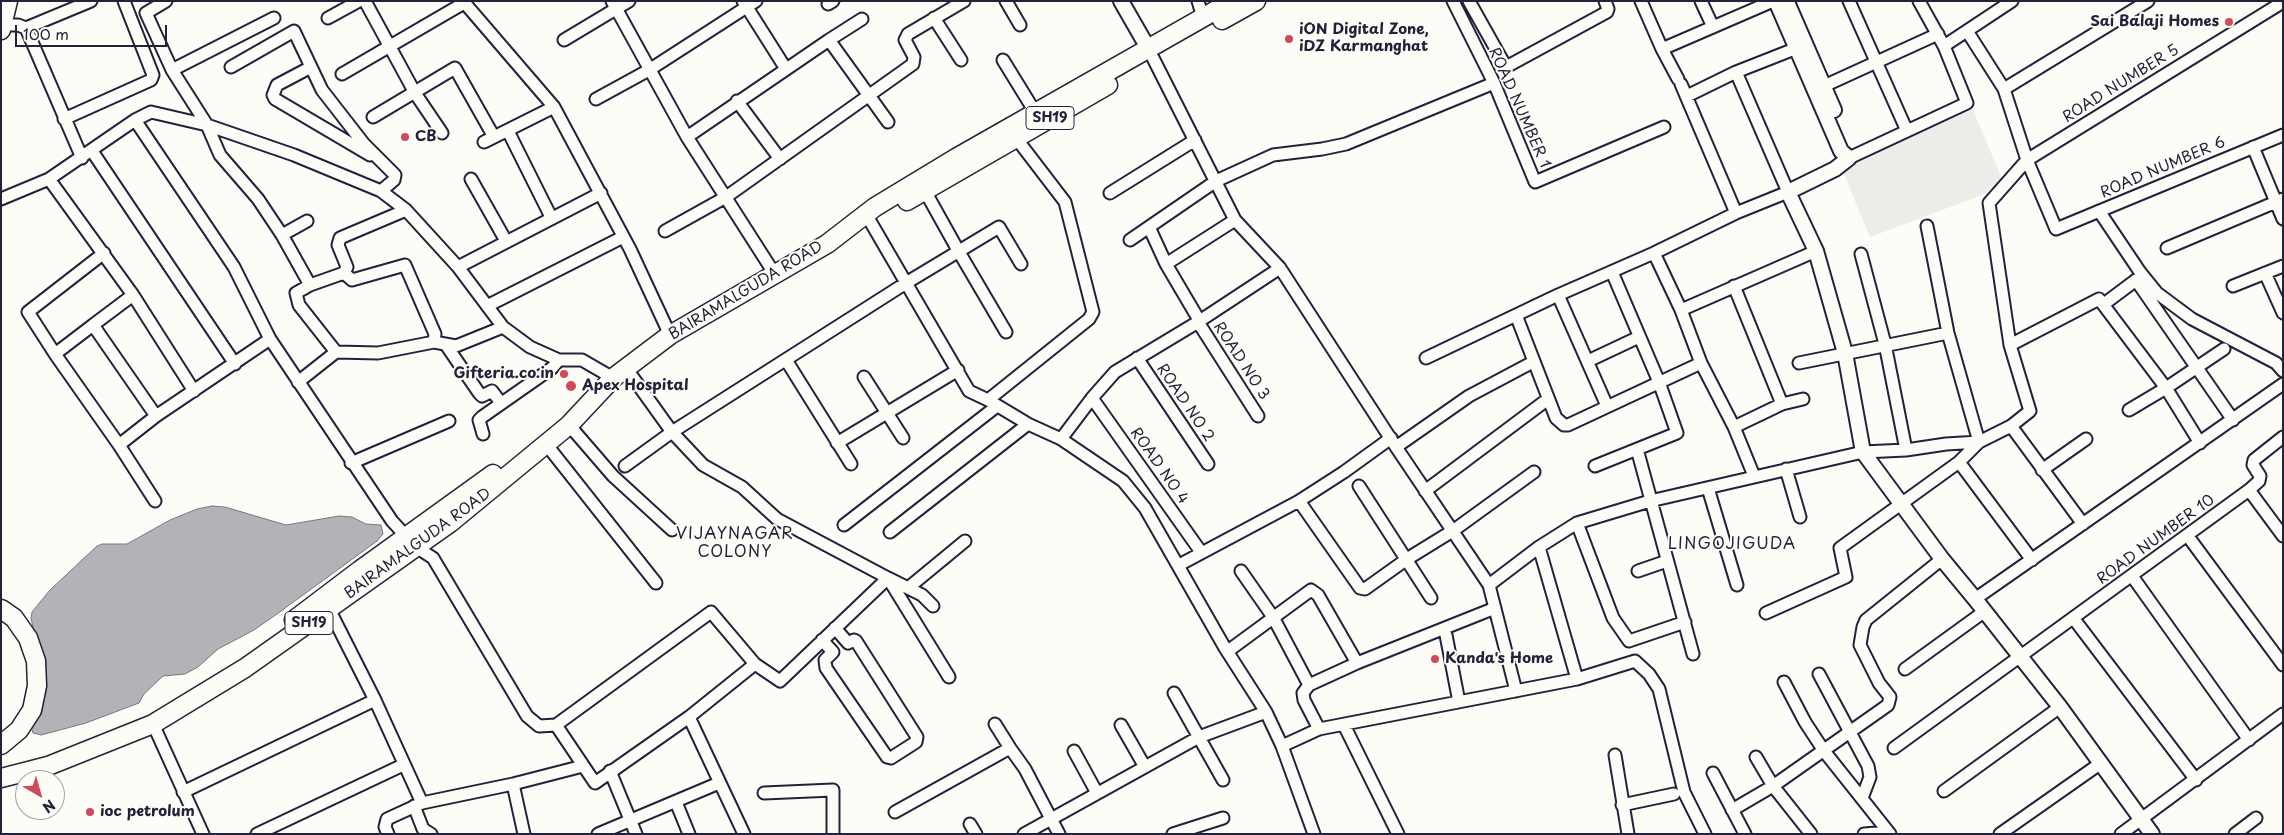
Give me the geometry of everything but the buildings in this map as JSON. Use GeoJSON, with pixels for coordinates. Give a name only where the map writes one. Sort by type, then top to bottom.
{"type":"FeatureCollection","features":[{"type":"Feature","properties":{"kind":"main road"},"geometry":{"type":"LineString","coordinates":[[2,27],[8,1]]}},
{"type":"Feature","properties":{"kind":"main road","name":"BAIRAMALGUDA ROAD"},"geometry":{"type":"LineString","coordinates":[[411,542],[450,523],[569,426],[582,410],[620,373],[670,335],[844,232],[870,221],[926,191],[1016,138],[1151,53],[1200,9],[1232,1]]}},
{"type":"Feature","properties":{"kind":"main road","name":"BAIRAMALGUDA ROAD"},"geometry":{"type":"LineString","coordinates":[[844,232],[875,207],[1036,112],[1256,1]]}},
{"type":"Feature","properties":{"kind":"main road","name":"BAIRAMALGUDA ROAD"},"geometry":{"type":"LineString","coordinates":[[1,778],[48,766],[197,690],[411,542],[563,418],[582,410]]}},
{"type":"Feature","properties":{"kind":"main road","name":"BAIRAMALGUDA ROAD"},"geometry":{"type":"LineString","coordinates":[[1,767],[87,745],[153,724],[245,668],[329,609],[364,575]]}},
{"type":"Feature","properties":{"kind":"main road"},"geometry":{"type":"LineString","coordinates":[[1,609],[14,618],[28,638],[36,662],[37,686],[32,710],[19,730],[1,746]]}},
{"type":"Feature","properties":{"kind":"street"},"geometry":{"type":"LineString","coordinates":[[2,27],[18,25],[26,28],[91,1]]}},
{"type":"Feature","properties":{"kind":"street"},"geometry":{"type":"LineString","coordinates":[[64,119],[151,80],[153,75],[124,1]]}},
{"type":"Feature","properties":{"kind":"street"},"geometry":{"type":"LineString","coordinates":[[142,1],[172,70],[207,125],[220,154],[258,199],[282,235],[310,285]]}},
{"type":"Feature","properties":{"kind":"street"},"geometry":{"type":"LineString","coordinates":[[146,13],[166,1]]}},
{"type":"Feature","properties":{"kind":"street"},"geometry":{"type":"LineString","coordinates":[[328,18],[359,1]]}},
{"type":"Feature","properties":{"kind":"street"},"geometry":{"type":"LineString","coordinates":[[365,1],[388,47],[414,92],[442,133]]}},
{"type":"Feature","properties":{"kind":"street"},"geometry":{"type":"LineString","coordinates":[[564,40],[614,6],[629,1]]}},
{"type":"Feature","properties":{"kind":"street"},"geometry":{"type":"LineString","coordinates":[[665,232],[726,198],[915,62],[906,45],[906,37],[964,1]]}},
{"type":"Feature","properties":{"kind":"street"},"geometry":{"type":"LineString","coordinates":[[1006,1],[1020,25]]}},
{"type":"Feature","properties":{"kind":"street"},"geometry":{"type":"LineString","coordinates":[[1121,1],[1151,53],[1235,220],[1280,268],[1489,585],[1516,691]]}},
{"type":"Feature","properties":{"kind":"street","name":"ROAD NUMBER 1"},"geometry":{"type":"LineString","coordinates":[[1453,1],[1494,83],[1535,182],[1664,127]]}},
{"type":"Feature","properties":{"kind":"street"},"geometry":{"type":"LineString","coordinates":[[1469,1],[1506,67],[1607,12],[1608,8],[1605,1]]}},
{"type":"Feature","properties":{"kind":"street"},"geometry":{"type":"LineString","coordinates":[[1641,1],[1662,49],[1687,96],[1736,213]]}},
{"type":"Feature","properties":{"kind":"street"},"geometry":{"type":"LineString","coordinates":[[1701,1],[1713,27]]}},
{"type":"Feature","properties":{"kind":"street"},"geometry":{"type":"LineString","coordinates":[[1662,49],[1775,1],[1841,151],[1849,158]]}},
{"type":"Feature","properties":{"kind":"street"},"geometry":{"type":"LineString","coordinates":[[1787,1],[1849,147],[1849,158]]}},
{"type":"Feature","properties":{"kind":"street"},"geometry":{"type":"LineString","coordinates":[[1848,1],[1907,131]]}},
{"type":"Feature","properties":{"kind":"street"},"geometry":{"type":"LineString","coordinates":[[1426,358],[1736,213],[1788,192],[1836,169],[1849,158],[1967,103],[1944,46],[1919,1]]}},
{"type":"Feature","properties":{"kind":"street"},"geometry":{"type":"LineString","coordinates":[[1944,46],[2012,1]]}},
{"type":"Feature","properties":{"kind":"street"},"geometry":{"type":"LineString","coordinates":[[2004,89],[2148,1]]}},
{"type":"Feature","properties":{"kind":"street"},"geometry":{"type":"LineString","coordinates":[[342,74],[464,2],[554,107],[601,193],[670,335]]}},
{"type":"Feature","properties":{"kind":"street","name":"ROAD NUMBER 5"},"geometry":{"type":"LineString","coordinates":[[2011,426],[2030,411],[2010,345],[1989,203],[2027,160],[2283,2]]}},
{"type":"Feature","properties":{"kind":"street"},"geometry":{"type":"LineString","coordinates":[[596,99],[649,70],[749,3],[786,69]]}},
{"type":"Feature","properties":{"kind":"street"},"geometry":{"type":"LineString","coordinates":[[614,6],[687,136],[774,273]]}},
{"type":"Feature","properties":{"kind":"street"},"geometry":{"type":"LineString","coordinates":[[172,70],[274,18]]}},
{"type":"Feature","properties":{"kind":"street"},"geometry":{"type":"LineString","coordinates":[[934,18],[961,60]]}},
{"type":"Feature","properties":{"kind":"street"},"geometry":{"type":"LineString","coordinates":[[687,136],[862,19]]}},
{"type":"Feature","properties":{"kind":"street"},"geometry":{"type":"LineString","coordinates":[[26,28],[64,119],[87,155],[235,364]]}},
{"type":"Feature","properties":{"kind":"street"},"geometry":{"type":"LineString","coordinates":[[1967,31],[2004,89],[2027,160]]}},
{"type":"Feature","properties":{"kind":"street"},"geometry":{"type":"LineString","coordinates":[[231,66],[294,32],[322,90],[378,160],[395,178],[381,191]]}},
{"type":"Feature","properties":{"kind":"street"},"geometry":{"type":"LineString","coordinates":[[1824,86],[1938,34]]}},
{"type":"Feature","properties":{"kind":"street"},"geometry":{"type":"LineString","coordinates":[[829,40],[888,122]]}},
{"type":"Feature","properties":{"kind":"street"},"geometry":{"type":"LineString","coordinates":[[1687,96],[1736,72],[1797,48]]}},
{"type":"Feature","properties":{"kind":"street"},"geometry":{"type":"LineString","coordinates":[[1003,60],[1036,112]]}},
{"type":"Feature","properties":{"kind":"street"},"geometry":{"type":"LineString","coordinates":[[311,67],[278,85],[273,95],[275,99],[378,160]]}},
{"type":"Feature","properties":{"kind":"street"},"geometry":{"type":"LineString","coordinates":[[373,117],[455,68],[489,140],[554,107]]}},
{"type":"Feature","properties":{"kind":"street"},"geometry":{"type":"LineString","coordinates":[[1736,72],[1816,251],[1844,353],[1863,452],[1900,505],[2060,707],[2152,834]]}},
{"type":"Feature","properties":{"kind":"street"},"geometry":{"type":"LineString","coordinates":[[1130,240],[1216,181],[1273,155],[1322,150],[1346,144],[1494,83]]}},
{"type":"Feature","properties":{"kind":"street"},"geometry":{"type":"LineString","coordinates":[[737,101],[780,159]]}},
{"type":"Feature","properties":{"kind":"street"},"geometry":{"type":"LineString","coordinates":[[1,199],[49,178],[87,155],[135,120],[151,112],[207,125],[294,155],[381,191],[406,210],[458,267],[504,328],[530,347],[559,360],[582,360],[620,373],[703,466],[742,487],[777,519],[922,595],[933,606]]}},
{"type":"Feature","properties":{"kind":"street"},"geometry":{"type":"LineString","coordinates":[[135,120],[234,267],[270,339],[298,382],[392,521],[411,542],[433,558],[527,716],[539,726],[556,725],[710,612],[755,664],[780,681],[888,578]]}},
{"type":"Feature","properties":{"kind":"street"},"geometry":{"type":"LineString","coordinates":[[508,131],[551,217]]}},
{"type":"Feature","properties":{"kind":"street","name":"ROAD NUMBER 6"},"geometry":{"type":"LineString","coordinates":[[2027,160],[2056,229],[2283,135]]}},
{"type":"Feature","properties":{"kind":"street"},"geometry":{"type":"LineString","coordinates":[[844,525],[993,403],[1089,319],[1093,312],[1065,202],[1016,138]]}},
{"type":"Feature","properties":{"kind":"street"},"geometry":{"type":"LineString","coordinates":[[1110,192],[1194,140]]}},
{"type":"Feature","properties":{"kind":"street"},"geometry":{"type":"LineString","coordinates":[[2253,147],[2280,200],[2283,219]]}},
{"type":"Feature","properties":{"kind":"street"},"geometry":{"type":"LineString","coordinates":[[49,178],[133,295],[194,390]]}},
{"type":"Feature","properties":{"kind":"street"},"geometry":{"type":"LineString","coordinates":[[472,179],[506,240]]}},
{"type":"Feature","properties":{"kind":"street"},"geometry":{"type":"LineString","coordinates":[[926,191],[958,252],[1006,332]]}},
{"type":"Feature","properties":{"kind":"street"},"geometry":{"type":"LineString","coordinates":[[458,267],[506,240],[601,193]]}},
{"type":"Feature","properties":{"kind":"street"},"geometry":{"type":"LineString","coordinates":[[2167,248],[2280,200]]}},
{"type":"Feature","properties":{"kind":"street"},"geometry":{"type":"LineString","coordinates":[[336,352],[296,298],[299,289],[344,273],[347,267],[338,245],[340,238],[406,210]]}},
{"type":"Feature","properties":{"kind":"street"},"geometry":{"type":"LineString","coordinates":[[2099,211],[2140,272],[2157,293],[2192,319],[2276,363],[2283,371]]}},
{"type":"Feature","properties":{"kind":"street"},"geometry":{"type":"LineString","coordinates":[[1166,264],[1235,220]]}},
{"type":"Feature","properties":{"kind":"street"},"geometry":{"type":"LineString","coordinates":[[282,235],[308,221]]}},
{"type":"Feature","properties":{"kind":"street"},"geometry":{"type":"LineString","coordinates":[[870,221],[969,391],[1028,424],[1061,439],[1123,481],[1146,508],[1228,651],[1266,712],[1282,746],[1314,834]]}},
{"type":"Feature","properties":{"kind":"street"},"geometry":{"type":"LineString","coordinates":[[1926,226],[1948,332],[1979,442]]}},
{"type":"Feature","properties":{"kind":"street"},"geometry":{"type":"LineString","coordinates":[[625,466],[672,432],[906,283],[999,227],[1021,264]]}},
{"type":"Feature","properties":{"kind":"street","name":"ROAD NO 3"},"geometry":{"type":"LineString","coordinates":[[1148,227],[1166,264],[1199,321],[1258,416]]}},
{"type":"Feature","properties":{"kind":"street"},"geometry":{"type":"LineString","coordinates":[[488,306],[623,237]]}},
{"type":"Feature","properties":{"kind":"street"},"geometry":{"type":"LineString","coordinates":[[1681,310],[1816,251]]}},
{"type":"Feature","properties":{"kind":"street"},"geometry":{"type":"LineString","coordinates":[[104,253],[28,312],[155,501]]}},
{"type":"Feature","properties":{"kind":"street"},"geometry":{"type":"LineString","coordinates":[[1654,253],[1681,310],[1702,363],[1734,427],[1754,476]]}},
{"type":"Feature","properties":{"kind":"street"},"geometry":{"type":"LineString","coordinates":[[1861,254],[1885,344],[1906,450]]}},
{"type":"Feature","properties":{"kind":"street"},"geometry":{"type":"LineString","coordinates":[[344,273],[352,280],[405,265],[435,334],[434,342]]}},
{"type":"Feature","properties":{"kind":"street"},"geometry":{"type":"LineString","coordinates":[[2233,286],[2283,266]]}},
{"type":"Feature","properties":{"kind":"street"},"geometry":{"type":"LineString","coordinates":[[1061,439],[1092,398],[1115,372],[1199,321],[1280,268]]}},
{"type":"Feature","properties":{"kind":"street"},"geometry":{"type":"LineString","coordinates":[[1595,466],[1677,433],[1659,382],[1612,272]]}},
{"type":"Feature","properties":{"kind":"street"},"geometry":{"type":"LineString","coordinates":[[2265,273],[2283,313]]}},
{"type":"Feature","properties":{"kind":"street"},"geometry":{"type":"LineString","coordinates":[[2104,304],[2136,280],[2233,420]]}},
{"type":"Feature","properties":{"kind":"street"},"geometry":{"type":"LineString","coordinates":[[1734,286],[1782,404]]}},
{"type":"Feature","properties":{"kind":"street"},"geometry":{"type":"LineString","coordinates":[[55,354],[133,295]]}},
{"type":"Feature","properties":{"kind":"street"},"geometry":{"type":"LineString","coordinates":[[1558,295],[1607,406]]}},
{"type":"Feature","properties":{"kind":"street"},"geometry":{"type":"LineString","coordinates":[[2010,345],[2099,299],[2166,388],[2200,443]]}},
{"type":"Feature","properties":{"kind":"street"},"geometry":{"type":"LineString","coordinates":[[1516,315],[1556,418],[1564,425],[1702,363]]}},
{"type":"Feature","properties":{"kind":"street"},"geometry":{"type":"LineString","coordinates":[[93,325],[156,416]]}},
{"type":"Feature","properties":{"kind":"street"},"geometry":{"type":"LineString","coordinates":[[298,382],[336,352],[378,353],[434,342],[456,346],[504,328]]}},
{"type":"Feature","properties":{"kind":"street"},"geometry":{"type":"LineString","coordinates":[[1799,363],[1948,332]]}},
{"type":"Feature","properties":{"kind":"street"},"geometry":{"type":"LineString","coordinates":[[1588,361],[1640,337]]}},
{"type":"Feature","properties":{"kind":"street"},"geometry":{"type":"LineString","coordinates":[[118,445],[156,416],[270,339]]}},
{"type":"Feature","properties":{"kind":"street"},"geometry":{"type":"LineString","coordinates":[[446,345],[481,395],[492,391],[502,403]]}},
{"type":"Feature","properties":{"kind":"street"},"geometry":{"type":"LineString","coordinates":[[2129,410],[2224,349]]}},
{"type":"Feature","properties":{"kind":"street","name":"ROAD NO 2"},"geometry":{"type":"LineString","coordinates":[[1137,358],[1208,464]]}},
{"type":"Feature","properties":{"kind":"street"},"geometry":{"type":"LineString","coordinates":[[483,434],[479,420],[552,368],[559,360]]}},
{"type":"Feature","properties":{"kind":"street"},"geometry":{"type":"LineString","coordinates":[[786,360],[851,464]]}},
{"type":"Feature","properties":{"kind":"street"},"geometry":{"type":"LineString","coordinates":[[1178,565],[1299,501],[1469,396],[1533,362]]}},
{"type":"Feature","properties":{"kind":"street"},"geometry":{"type":"LineString","coordinates":[[837,443],[958,370]]}},
{"type":"Feature","properties":{"kind":"street"},"geometry":{"type":"LineString","coordinates":[[864,376],[903,438]]}},
{"type":"Feature","properties":{"kind":"street"},"geometry":{"type":"LineString","coordinates":[[1976,599],[2283,384]]}},
{"type":"Feature","properties":{"kind":"street","name":"ROAD NO 4"},"geometry":{"type":"LineString","coordinates":[[1092,398],[1201,552]]}},
{"type":"Feature","properties":{"kind":"street"},"geometry":{"type":"LineString","coordinates":[[1426,491],[1548,399]]}},
{"type":"Feature","properties":{"kind":"street"},"geometry":{"type":"LineString","coordinates":[[1734,427],[1782,404],[1804,399]]}},
{"type":"Feature","properties":{"kind":"street"},"geometry":{"type":"LineString","coordinates":[[352,462],[449,421]]}},
{"type":"Feature","properties":{"kind":"street"},"geometry":{"type":"LineString","coordinates":[[890,532],[1028,424]]}},
{"type":"Feature","properties":{"kind":"street"},"geometry":{"type":"LineString","coordinates":[[569,426],[614,476],[672,530]]}},
{"type":"Feature","properties":{"kind":"street"},"geometry":{"type":"LineString","coordinates":[[1766,613],[1846,577],[1840,548],[1959,462],[1979,442],[2011,426],[2083,524]]}},
{"type":"Feature","properties":{"kind":"street"},"geometry":{"type":"LineString","coordinates":[[2283,437],[2254,460],[2253,465],[2260,476],[2259,481],[2249,490],[2283,536]]}},
{"type":"Feature","properties":{"kind":"street"},"geometry":{"type":"LineString","coordinates":[[2042,470],[2086,439]]}},
{"type":"Feature","properties":{"kind":"street"},"geometry":{"type":"LineString","coordinates":[[1489,585],[1539,547],[1577,523],[1650,501],[1863,452],[1906,450],[1946,444],[1979,442]]}},
{"type":"Feature","properties":{"kind":"street"},"geometry":{"type":"LineString","coordinates":[[546,444],[656,583]]}},
{"type":"Feature","properties":{"kind":"street"},"geometry":{"type":"LineString","coordinates":[[1637,449],[1693,654]]}},
{"type":"Feature","properties":{"kind":"street"},"geometry":{"type":"LineString","coordinates":[[1959,462],[2032,560]]}},
{"type":"Feature","properties":{"kind":"street"},"geometry":{"type":"LineString","coordinates":[[1786,469],[1800,517]]}},
{"type":"Feature","properties":{"kind":"street"},"geometry":{"type":"LineString","coordinates":[[1299,501],[1361,589],[1367,588],[1406,559],[1454,530],[1534,472]]}},
{"type":"Feature","properties":{"kind":"street"},"geometry":{"type":"LineString","coordinates":[[1359,486],[1431,598]]}},
{"type":"Feature","properties":{"kind":"street"},"geometry":{"type":"LineString","coordinates":[[1708,488],[1737,585]]}},
{"type":"Feature","properties":{"kind":"street","name":"ROAD NUMBER 10"},"geometry":{"type":"LineString","coordinates":[[1894,748],[2022,657],[2249,490]]}},
{"type":"Feature","properties":{"kind":"street"},"geometry":{"type":"LineString","coordinates":[[1577,523],[1613,618],[1629,641],[1634,662],[1649,674],[1659,689],[1684,792],[1705,834]]}},
{"type":"Feature","properties":{"kind":"street"},"geometry":{"type":"LineString","coordinates":[[2187,535],[2283,665]]}},
{"type":"Feature","properties":{"kind":"street"},"geometry":{"type":"LineString","coordinates":[[908,588],[965,541]]}},
{"type":"Feature","properties":{"kind":"street"},"geometry":{"type":"LineString","coordinates":[[1539,547],[1577,679]]}},
{"type":"Feature","properties":{"kind":"street"},"geometry":{"type":"LineString","coordinates":[[1732,810],[1773,786],[1852,732],[1890,701],[1890,697],[1879,683],[1860,645],[1863,627],[1866,620],[1942,559]]}},
{"type":"Feature","properties":{"kind":"street"},"geometry":{"type":"LineString","coordinates":[[1638,571],[1667,561]]}},
{"type":"Feature","properties":{"kind":"street"},"geometry":{"type":"LineString","coordinates":[[1241,571],[1273,617],[1309,685]]}},
{"type":"Feature","properties":{"kind":"street"},"geometry":{"type":"LineString","coordinates":[[2132,576],[2248,740]]}},
{"type":"Feature","properties":{"kind":"street"},"geometry":{"type":"LineString","coordinates":[[888,578],[949,678]]}},
{"type":"Feature","properties":{"kind":"street"},"geometry":{"type":"LineString","coordinates":[[1228,651],[1305,592],[1315,591],[1336,623],[1357,663]]}},
{"type":"Feature","properties":{"kind":"street"},"geometry":{"type":"LineString","coordinates":[[1319,729],[1304,700],[1303,693],[1309,685],[1357,663],[1495,608]]}},
{"type":"Feature","properties":{"kind":"street"},"geometry":{"type":"LineString","coordinates":[[329,609],[375,700],[403,765],[418,805],[423,829],[432,834]]}},
{"type":"Feature","properties":{"kind":"street"},"geometry":{"type":"LineString","coordinates":[[1905,668],[1985,611]]}},
{"type":"Feature","properties":{"kind":"street"},"geometry":{"type":"LineString","coordinates":[[2074,619],[2196,780]]}},
{"type":"Feature","properties":{"kind":"street"},"geometry":{"type":"LineString","coordinates":[[1629,641],[1685,622]]}},
{"type":"Feature","properties":{"kind":"street"},"geometry":{"type":"LineString","coordinates":[[822,640],[833,652],[825,660],[826,668],[887,757],[891,758],[916,742],[917,737],[856,641],[848,643],[835,628]]}},
{"type":"Feature","properties":{"kind":"street"},"geometry":{"type":"LineString","coordinates":[[1446,635],[1459,702]]}},
{"type":"Feature","properties":{"kind":"street"},"geometry":{"type":"LineString","coordinates":[[1282,746],[1319,729],[1577,679],[1634,662]]}},
{"type":"Feature","properties":{"kind":"street"},"geometry":{"type":"LineString","coordinates":[[556,725],[595,782],[689,717],[755,664]]}},
{"type":"Feature","properties":{"kind":"street"},"geometry":{"type":"LineString","coordinates":[[1818,674],[1852,732],[1870,772],[1862,798]]}},
{"type":"Feature","properties":{"kind":"street"},"geometry":{"type":"LineString","coordinates":[[1784,682],[1805,722],[1824,751],[1889,833]]}},
{"type":"Feature","properties":{"kind":"street"},"geometry":{"type":"LineString","coordinates":[[1174,693],[1224,780]]}},
{"type":"Feature","properties":{"kind":"street"},"geometry":{"type":"LineString","coordinates":[[183,792],[375,700]]}},
{"type":"Feature","properties":{"kind":"street"},"geometry":{"type":"LineString","coordinates":[[1944,791],[2060,707]]}},
{"type":"Feature","properties":{"kind":"street"},"geometry":{"type":"LineString","coordinates":[[1024,834],[1051,817],[1199,737],[1266,712]]}},
{"type":"Feature","properties":{"kind":"street"},"geometry":{"type":"LineString","coordinates":[[2121,834],[2283,714]]}},
{"type":"Feature","properties":{"kind":"street"},"geometry":{"type":"LineString","coordinates":[[689,717],[744,834]]}},
{"type":"Feature","properties":{"kind":"street"},"geometry":{"type":"LineString","coordinates":[[153,724],[203,834]]}},
{"type":"Feature","properties":{"kind":"street"},"geometry":{"type":"LineString","coordinates":[[996,724],[1025,769],[1058,834]]}},
{"type":"Feature","properties":{"kind":"street"},"geometry":{"type":"LineString","coordinates":[[1121,725],[1145,767]]}},
{"type":"Feature","properties":{"kind":"street"},"geometry":{"type":"LineString","coordinates":[[1344,725],[1398,834]]}},
{"type":"Feature","properties":{"kind":"street"},"geometry":{"type":"LineString","coordinates":[[895,812],[1010,748]]}},
{"type":"Feature","properties":{"kind":"street"},"geometry":{"type":"LineString","coordinates":[[1074,751],[1097,793]]}},
{"type":"Feature","properties":{"kind":"street"},"geometry":{"type":"LineString","coordinates":[[1615,755],[1628,834]]}},
{"type":"Feature","properties":{"kind":"street"},"geometry":{"type":"LineString","coordinates":[[1756,757],[1773,786],[1811,834]]}},
{"type":"Feature","properties":{"kind":"street"},"geometry":{"type":"LineString","coordinates":[[2000,834],[2101,763]]}},
{"type":"Feature","properties":{"kind":"street"},"geometry":{"type":"LineString","coordinates":[[257,834],[403,765]]}},
{"type":"Feature","properties":{"kind":"street"},"geometry":{"type":"LineString","coordinates":[[388,834],[385,822],[387,819],[418,805],[514,784],[583,766]]}},
{"type":"Feature","properties":{"kind":"street"},"geometry":{"type":"LineString","coordinates":[[610,771],[636,834]]}},
{"type":"Feature","properties":{"kind":"street"},"geometry":{"type":"LineString","coordinates":[[1713,773],[1745,834]]}},
{"type":"Feature","properties":{"kind":"street"},"geometry":{"type":"LineString","coordinates":[[598,834],[719,783]]}},
{"type":"Feature","properties":{"kind":"street"},"geometry":{"type":"LineString","coordinates":[[514,784],[524,834]]}},
{"type":"Feature","properties":{"kind":"street"},"geometry":{"type":"LineString","coordinates":[[764,793],[833,790],[833,834]]}},
{"type":"Feature","properties":{"kind":"street"},"geometry":{"type":"LineString","coordinates":[[1622,805],[1674,794]]}},
{"type":"Feature","properties":{"kind":"street"},"geometry":{"type":"LineString","coordinates":[[676,802],[689,834]]}},
{"type":"Feature","properties":{"kind":"street"},"geometry":{"type":"LineString","coordinates":[[1173,834],[1223,818]]}},
{"type":"Feature","properties":{"kind":"street"},"geometry":{"type":"LineString","coordinates":[[2235,834],[2256,818]]}},
{"type":"Feature","properties":{"kind":"street"},"geometry":{"type":"LineString","coordinates":[[1864,834],[1889,833]]}},
{"type":"Feature","properties":{"kind":"shaded area"},"geometry":{"type":"Polygon","coordinates":[[[1965,110],[1973,110],[2003,181],[1982,195],[1870,237],[1843,172],[1850,160],[1965,110]]]}},
{"type":"Feature","properties":{"kind":"shaded area"},"geometry":{"type":"Polygon","coordinates":[[[212,506],[225,507],[286,525],[339,516],[352,517],[366,524],[381,525],[383,534],[377,541],[277,614],[254,630],[218,649],[198,667],[185,674],[163,676],[144,694],[139,703],[86,723],[41,735],[33,733],[30,724],[34,632],[31,618],[32,612],[50,590],[97,546],[102,544],[127,544],[170,520],[197,509],[212,506]]]}},
{"type":"Feature","properties":{"kind":"place","name":"Sai Balaji Homes"},"geometry":{"type":"Point","coordinates":[2229,22]}},
{"type":"Feature","properties":{"kind":"place","name":"iON Digital Zone, iDZ Karmanghat"},"geometry":{"type":"Point","coordinates":[1289,39]}},
{"type":"Feature","properties":{"kind":"place","name":"CB"},"geometry":{"type":"Point","coordinates":[405,137]}},
{"type":"Feature","properties":{"kind":"place","name":"Gifteria.co.in"},"geometry":{"type":"Point","coordinates":[564,374]}},
{"type":"Feature","properties":{"kind":"place","name":"Apex Hospital"},"geometry":{"type":"Point","coordinates":[571,386]}},
{"type":"Feature","properties":{"kind":"place","name":"Kanda's Home"},"geometry":{"type":"Point","coordinates":[1435,659]}},
{"type":"Feature","properties":{"kind":"place","name":"ioc petrolum"},"geometry":{"type":"Point","coordinates":[90,812]}},
{"type":"Feature","properties":{"kind":"district","name":"VIJAYNAGAR COLONY"},"geometry":{"type":"Point","coordinates":[735,544]}},
{"type":"Feature","properties":{"kind":"district","name":"LINGOJIGUDA"},"geometry":{"type":"Point","coordinates":[1732,545]}}]}
